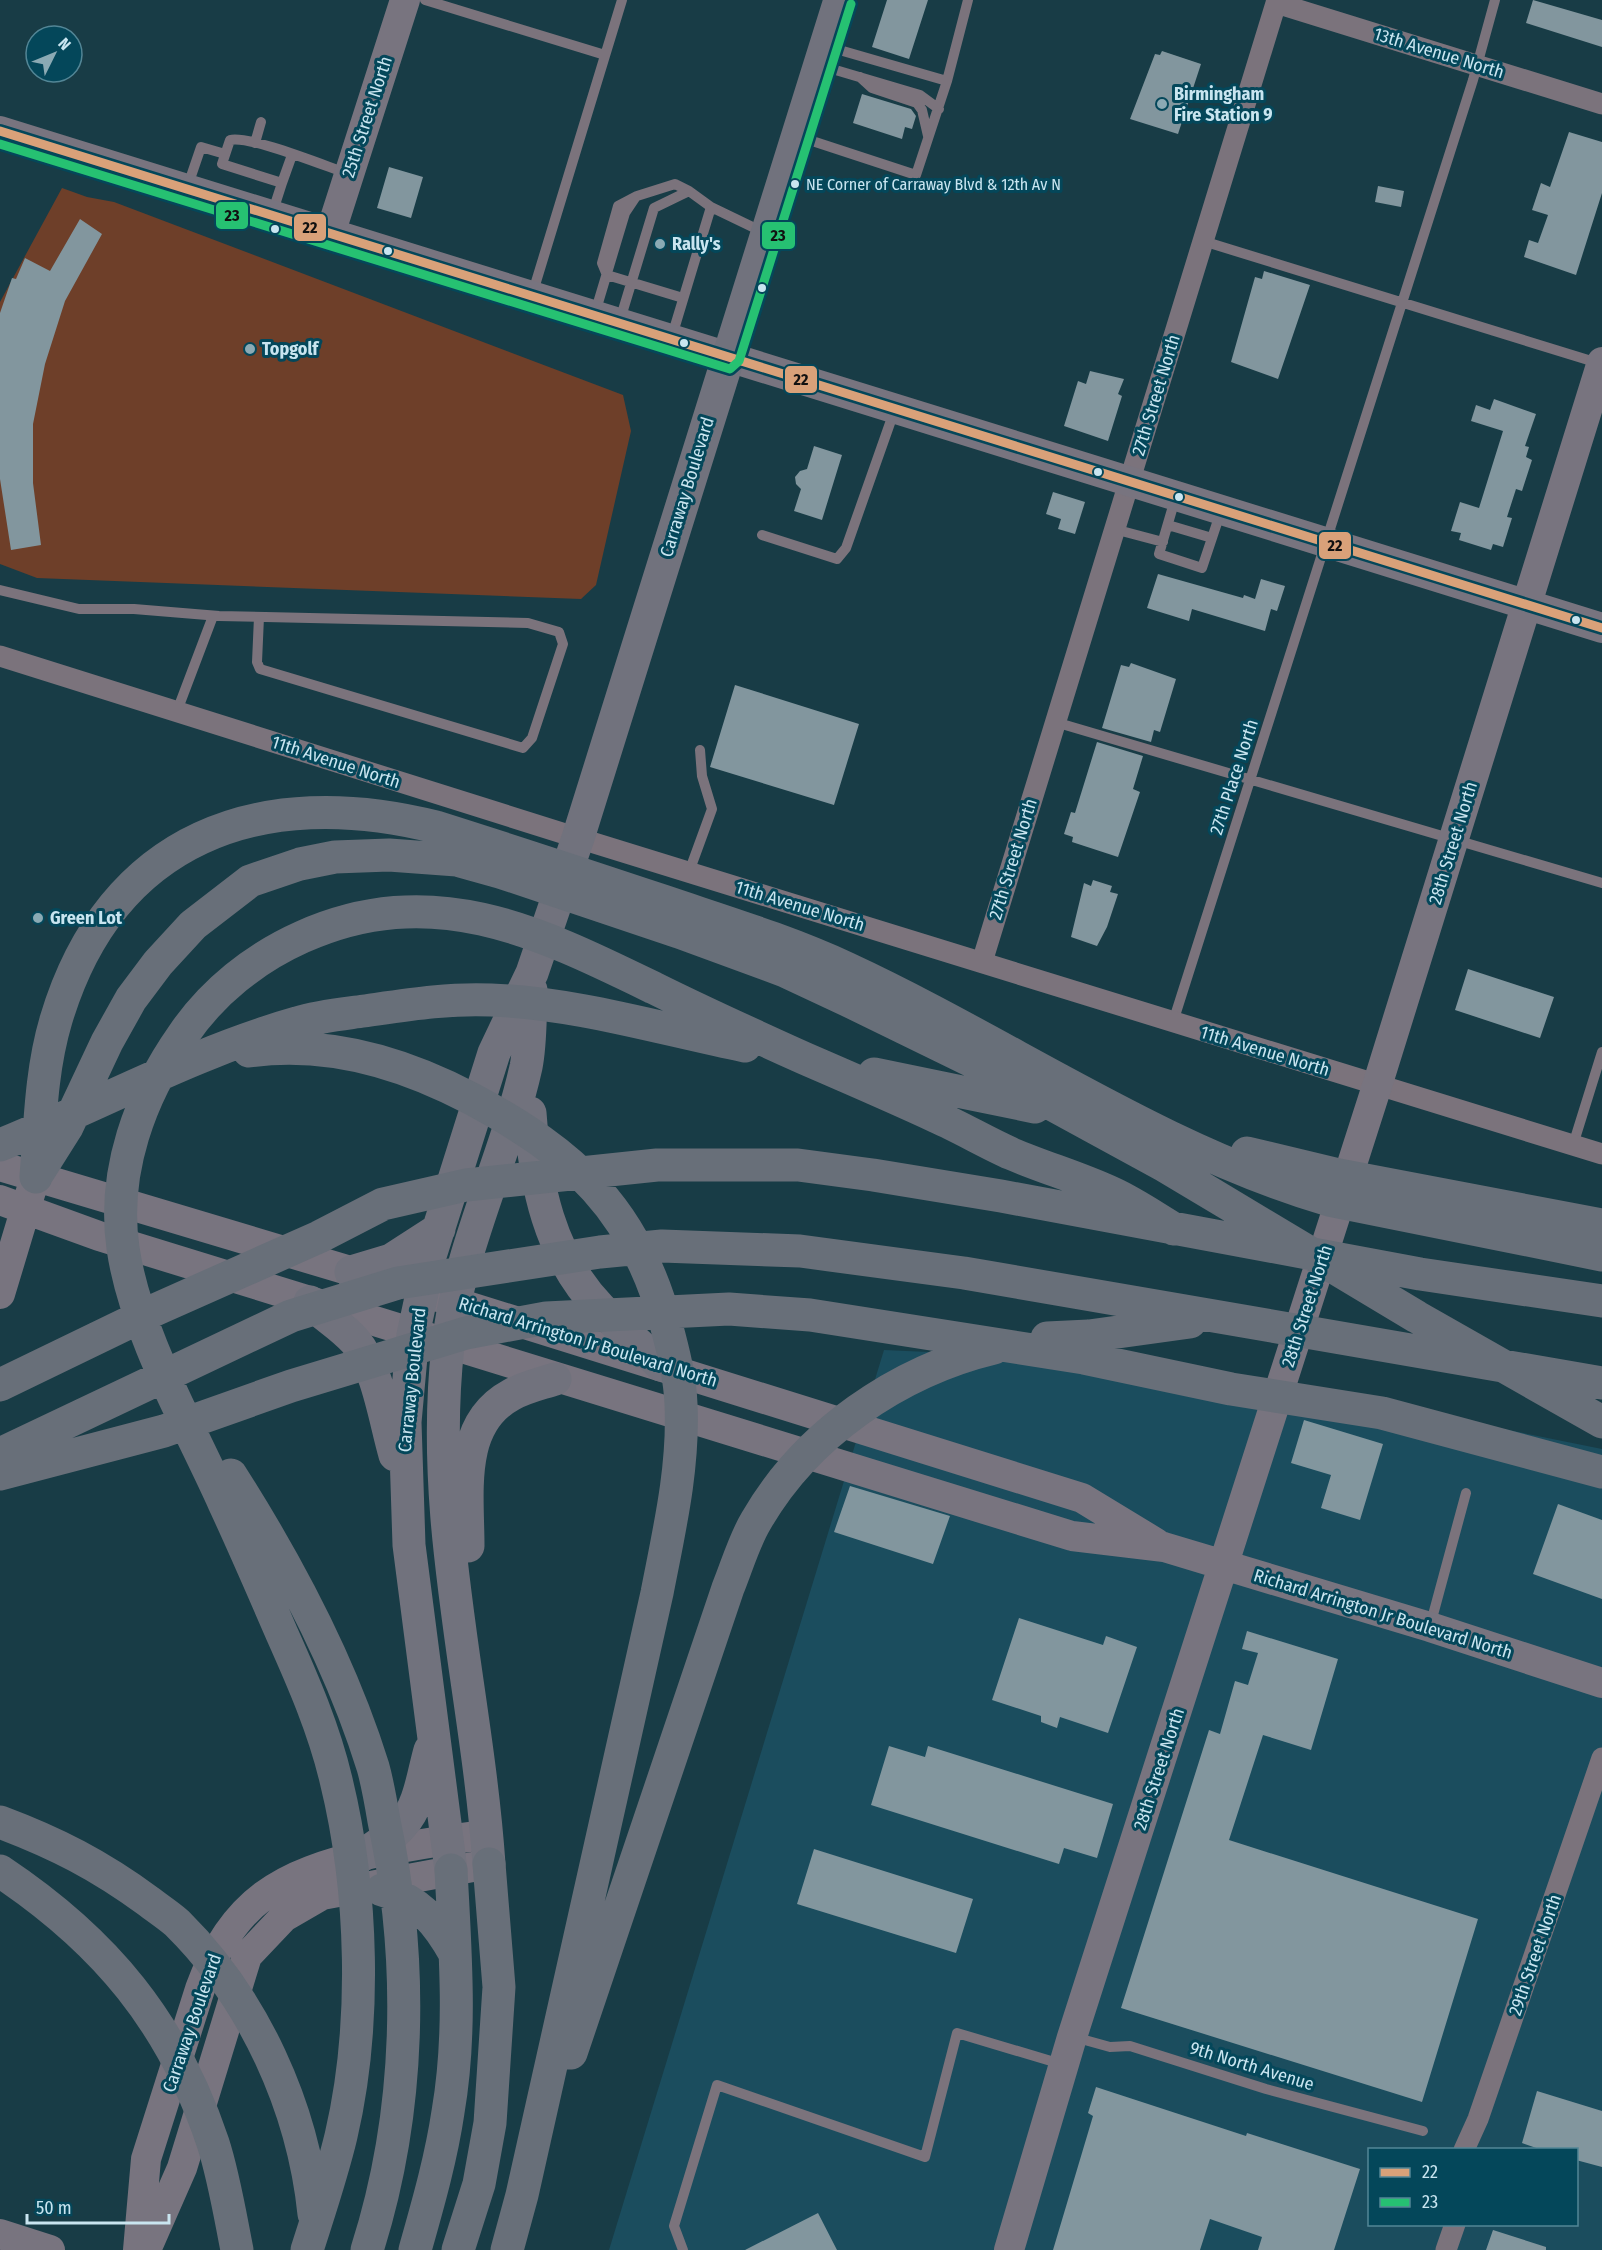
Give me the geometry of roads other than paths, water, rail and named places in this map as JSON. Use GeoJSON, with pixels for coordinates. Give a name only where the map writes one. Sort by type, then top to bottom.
{"type":"FeatureCollection","features":[{"type":"Feature","properties":{"kind":"highway"},"geometry":{"type":"LineString","coordinates":[[36,1177],[42,1092],[56,1020],[83,956],[102,922],[131,886],[158,863],[192,840],[234,824],[280,813],[333,812],[387,816],[436,827],[744,928],[846,968],[1113,1108],[1237,1168],[1296,1190],[1329,1200],[1602,1255]]}},
{"type":"Feature","properties":{"kind":"highway"},"geometry":{"type":"LineString","coordinates":[[36,1177],[67,1127],[107,1042],[131,999],[158,963],[193,925],[250,881],[300,864],[335,857],[389,855],[457,861],[589,902],[784,971],[980,1065],[1165,1166],[1417,1317],[1602,1422]]}},
{"type":"Feature","properties":{"kind":"highway"},"geometry":{"type":"LineString","coordinates":[[307,2250],[342,2133],[352,2067],[359,1968],[355,1882],[336,1778],[308,1692],[161,1364],[132,1290],[122,1245],[121,1209],[126,1166],[147,1095],[191,1023],[216,996],[248,968],[281,946],[358,916],[404,912],[449,913],[490,919],[582,953],[738,1029],[943,1120],[1009,1153],[1116,1195],[1174,1229]]}},
{"type":"Feature","properties":{"kind":"highway"},"geometry":{"type":"LineString","coordinates":[[0,1145],[203,1057],[270,1031],[341,1014],[442,1000],[491,1000],[586,1011],[936,1087],[1117,1122],[1339,1175],[1602,1224]]}},
{"type":"Feature","properties":{"kind":"highway"},"geometry":{"type":"LineString","coordinates":[[203,1057],[269,1048],[315,1049],[346,1053],[402,1068],[451,1088],[495,1112],[571,1163],[599,1191],[625,1224],[645,1262],[661,1306],[675,1356],[681,1404],[680,1446],[674,1507],[657,1593],[522,2195],[507,2250]]}},
{"type":"Feature","properties":{"kind":"highway"},"geometry":{"type":"LineString","coordinates":[[0,1385],[157,1309],[319,1237],[383,1204],[466,1185],[657,1165],[798,1165],[1001,1196],[1420,1274],[1602,1301]]}},
{"type":"Feature","properties":{"kind":"highway"},"geometry":{"type":"LineString","coordinates":[[0,1454],[291,1316],[398,1284],[600,1252],[662,1246],[800,1251],[1018,1282],[1602,1383]]}},
{"type":"Feature","properties":{"kind":"highway"},"geometry":{"type":"LineString","coordinates":[[0,1474],[164,1431],[291,1386],[466,1332],[546,1318],[729,1309],[810,1315],[1084,1358],[1231,1389],[1382,1413],[1602,1472]]}},
{"type":"Feature","properties":{"kind":"highway"},"geometry":{"type":"LineString","coordinates":[[522,2195],[641,1852],[728,1588],[755,1522],[788,1473],[838,1426],[894,1386],[957,1357],[1031,1339],[1089,1336],[1218,1318]]}},
{"type":"Feature","properties":{"kind":"highway"},"geometry":{"type":"LineString","coordinates":[[161,1364],[243,1492],[313,1616],[336,1669],[373,1768],[395,1869],[405,1980],[399,2089],[389,2170],[367,2250]]}},
{"type":"Feature","properties":{"kind":"highway"},"geometry":{"type":"LineString","coordinates":[[0,1822],[56,1843],[118,1878],[176,1922],[215,1968],[257,2034],[293,2114],[310,2181],[317,2250]]}},
{"type":"Feature","properties":{"kind":"highway"},"geometry":{"type":"LineString","coordinates":[[458,2250],[479,2184],[490,2122],[499,1987],[488,1850]]}},
{"type":"Feature","properties":{"kind":"highway"},"geometry":{"type":"LineString","coordinates":[[416,2250],[438,2166],[449,2110],[456,2035],[456,1956],[449,1854]]}},
{"type":"Feature","properties":{"kind":"highway"},"geometry":{"type":"LineString","coordinates":[[0,1871],[64,1917],[120,1974],[163,2030],[184,2069],[213,2144],[237,2250]]}},
{"type":"Feature","properties":{"kind":"highway"},"geometry":{"type":"LineString","coordinates":[[363,1871],[391,1893],[418,1905],[439,1927],[456,1956]]}},
{"type":"Feature","properties":{"kind":"main road","name":"Carraway Boulevard"},"geometry":{"type":"LineString","coordinates":[[449,1854],[405,1493],[405,1422],[413,1335],[422,1292],[438,1229],[494,1053],[532,973],[578,838],[840,0]]}},
{"type":"Feature","properties":{"kind":"main road","name":"Carraway Boulevard"},"geometry":{"type":"LineString","coordinates":[[488,1850],[452,1580],[442,1434],[448,1346],[456,1302],[526,1065],[532,973]]}},
{"type":"Feature","properties":{"kind":"main road"},"geometry":{"type":"LineString","coordinates":[[526,1065],[535,1172],[546,1214],[559,1250],[584,1289],[600,1308],[661,1365]]}},
{"type":"Feature","properties":{"kind":"main road"},"geometry":{"type":"LineString","coordinates":[[351,1272],[391,1260],[438,1229]]}},
{"type":"Feature","properties":{"kind":"main road"},"geometry":{"type":"LineString","coordinates":[[310,1302],[341,1327],[363,1351],[372,1375],[405,1493]]}},
{"type":"Feature","properties":{"kind":"main road"},"geometry":{"type":"LineString","coordinates":[[466,1680],[469,1472],[473,1442],[479,1426],[496,1405],[521,1389],[555,1379]]}},
{"type":"Feature","properties":{"kind":"main road"},"geometry":{"type":"LineString","coordinates":[[363,1871],[388,1838],[408,1817],[414,1805],[434,1737]]}},
{"type":"Feature","properties":{"kind":"street","name":"25th Street North"},"geometry":{"type":"LineString","coordinates":[[330,234],[405,0]]}},
{"type":"Feature","properties":{"kind":"street","name":"13th Avenue North"},"geometry":{"type":"LineString","coordinates":[[1277,1],[1602,104]]}},
{"type":"Feature","properties":{"kind":"street","name":"27th Street North"},"geometry":{"type":"LineString","coordinates":[[972,959],[1055,722],[1277,1]]}},
{"type":"Feature","properties":{"kind":"street"},"geometry":{"type":"LineString","coordinates":[[0,131],[1602,628]]}},
{"type":"Feature","properties":{"kind":"street","name":"28th Street North"},"geometry":{"type":"LineString","coordinates":[[1009,2250],[1072,2037],[1225,1566],[1602,364]]}},
{"type":"Feature","properties":{"kind":"street","name":"11th Avenue North"},"geometry":{"type":"LineString","coordinates":[[0,656],[578,838],[1602,1154]]}},
{"type":"Feature","properties":{"kind":"street","name":"Richard Arrington Jr Boulevard North"},"geometry":{"type":"LineString","coordinates":[[0,1166],[456,1302],[1083,1498],[1164,1547]]}},
{"type":"Feature","properties":{"kind":"street"},"geometry":{"type":"LineString","coordinates":[[0,1294],[13,1204],[36,1177]]}},
{"type":"Feature","properties":{"kind":"street","name":"Richard Arrington Jr Boulevard North"},"geometry":{"type":"LineString","coordinates":[[13,1204],[110,1240],[448,1346],[1072,1536],[1164,1547],[1430,1627],[1602,1683]]}},
{"type":"Feature","properties":{"kind":"street","name":"29th Street North"},"geometry":{"type":"LineString","coordinates":[[1465,2148],[1478,2119],[1602,1758]]}},
{"type":"Feature","properties":{"kind":"street","name":"Carraway Boulevard"},"geometry":{"type":"LineString","coordinates":[[138,2250],[146,2159],[200,1989],[218,1948],[253,1905],[282,1882],[315,1867],[363,1871],[449,1854],[488,1850]]}},
{"type":"Feature","properties":{"kind":"street","name":"Carraway Boulevard"},"geometry":{"type":"LineString","coordinates":[[146,2250],[182,2168],[247,1956],[273,1926],[296,1908],[363,1871]]}},
{"type":"Feature","properties":{"kind":"street"},"geometry":{"type":"LineString","coordinates":[[1446,2250],[1454,2226]]}},
{"type":"Feature","properties":{"kind":"street"},"geometry":{"type":"LineString","coordinates":[[0,2234],[50,2250]]}},
{"type":"Feature","properties":{"kind":"lane"},"geometry":{"type":"LineString","coordinates":[[425,0],[605,55]]}},
{"type":"Feature","properties":{"kind":"lane"},"geometry":{"type":"LineString","coordinates":[[531,296],[622,0]]}},
{"type":"Feature","properties":{"kind":"lane"},"geometry":{"type":"LineString","coordinates":[[796,136],[916,175],[939,108],[968,0]]}},
{"type":"Feature","properties":{"kind":"lane","name":"27th Place North"},"geometry":{"type":"LineString","coordinates":[[1173,1022],[1478,66],[1495,0]]}},
{"type":"Feature","properties":{"kind":"lane"},"geometry":{"type":"LineString","coordinates":[[822,56],[858,75],[920,94],[939,108]]}},
{"type":"Feature","properties":{"kind":"lane"},"geometry":{"type":"LineString","coordinates":[[822,56],[946,81]]}},
{"type":"Feature","properties":{"kind":"lane"},"geometry":{"type":"LineString","coordinates":[[858,75],[872,88],[917,103],[922,110],[928,136]]}},
{"type":"Feature","properties":{"kind":"lane"},"geometry":{"type":"LineString","coordinates":[[254,144],[261,122]]}},
{"type":"Feature","properties":{"kind":"lane"},"geometry":{"type":"LineString","coordinates":[[282,183],[239,165],[222,164],[230,140],[239,138],[349,174]]}},
{"type":"Feature","properties":{"kind":"lane"},"geometry":{"type":"LineString","coordinates":[[187,189],[201,147],[225,154]]}},
{"type":"Feature","properties":{"kind":"lane"},"geometry":{"type":"LineString","coordinates":[[272,215],[291,155]]}},
{"type":"Feature","properties":{"kind":"lane"},"geometry":{"type":"LineString","coordinates":[[606,320],[607,275],[625,213],[637,196],[675,184],[689,190],[711,207],[766,233]]}},
{"type":"Feature","properties":{"kind":"lane"},"geometry":{"type":"LineString","coordinates":[[606,320],[631,283],[654,208],[689,190]]}},
{"type":"Feature","properties":{"kind":"lane"},"geometry":{"type":"LineString","coordinates":[[671,340],[711,207]]}},
{"type":"Feature","properties":{"kind":"lane"},"geometry":{"type":"LineString","coordinates":[[1203,241],[1602,364]]}},
{"type":"Feature","properties":{"kind":"lane"},"geometry":{"type":"LineString","coordinates":[[607,275],[683,298]]}},
{"type":"Feature","properties":{"kind":"lane"},"geometry":{"type":"LineString","coordinates":[[762,535],[837,559],[841,556],[895,409]]}},
{"type":"Feature","properties":{"kind":"lane"},"geometry":{"type":"LineString","coordinates":[[1177,496],[1159,554],[1202,568],[1221,510]]}},
{"type":"Feature","properties":{"kind":"lane"},"geometry":{"type":"LineString","coordinates":[[1168,525],[1212,538]]}},
{"type":"Feature","properties":{"kind":"lane"},"geometry":{"type":"LineString","coordinates":[[1114,529],[1163,542]]}},
{"type":"Feature","properties":{"kind":"lane"},"geometry":{"type":"LineString","coordinates":[[0,590],[79,609],[134,609],[213,616],[259,617],[528,623],[559,632],[563,644],[532,738],[523,748],[260,669],[257,663],[259,617]]}},
{"type":"Feature","properties":{"kind":"lane"},"geometry":{"type":"LineString","coordinates":[[177,711],[213,616]]}},
{"type":"Feature","properties":{"kind":"lane"},"geometry":{"type":"LineString","coordinates":[[1055,722],[1602,883]]}},
{"type":"Feature","properties":{"kind":"lane"},"geometry":{"type":"LineString","coordinates":[[689,872],[712,809],[702,776],[700,750]]}},
{"type":"Feature","properties":{"kind":"lane"},"geometry":{"type":"LineString","coordinates":[[1573,1145],[1602,1052]]}},
{"type":"Feature","properties":{"kind":"lane"},"geometry":{"type":"LineString","coordinates":[[1430,1627],[1466,1492]]}},
{"type":"Feature","properties":{"kind":"lane"},"geometry":{"type":"LineString","coordinates":[[683,2250],[674,2226],[717,2085],[925,2157],[957,2033],[1065,2065]]}},
{"type":"Feature","properties":{"kind":"lane","name":"9th North Avenue"},"geometry":{"type":"LineString","coordinates":[[1072,2037],[1110,2047],[1130,2046],[1266,2090],[1423,2131]]}},
{"type":"Feature","properties":{"kind":"place","name":"Birmingham Fire Station 9"},"geometry":{"type":"Point","coordinates":[1162,104]}},
{"type":"Feature","properties":{"kind":"place","name":"NE Corner of Carraway Blvd & 12th Av N"},"geometry":{"type":"Point","coordinates":[795,184]}},
{"type":"Feature","properties":{"kind":"place","name":"Rally's"},"geometry":{"type":"Point","coordinates":[660,244]}},
{"type":"Feature","properties":{"kind":"place","name":"Topgolf"},"geometry":{"type":"Point","coordinates":[250,349]}},
{"type":"Feature","properties":{"kind":"place","name":"Green Lot"},"geometry":{"type":"Point","coordinates":[38,918]}}]}
